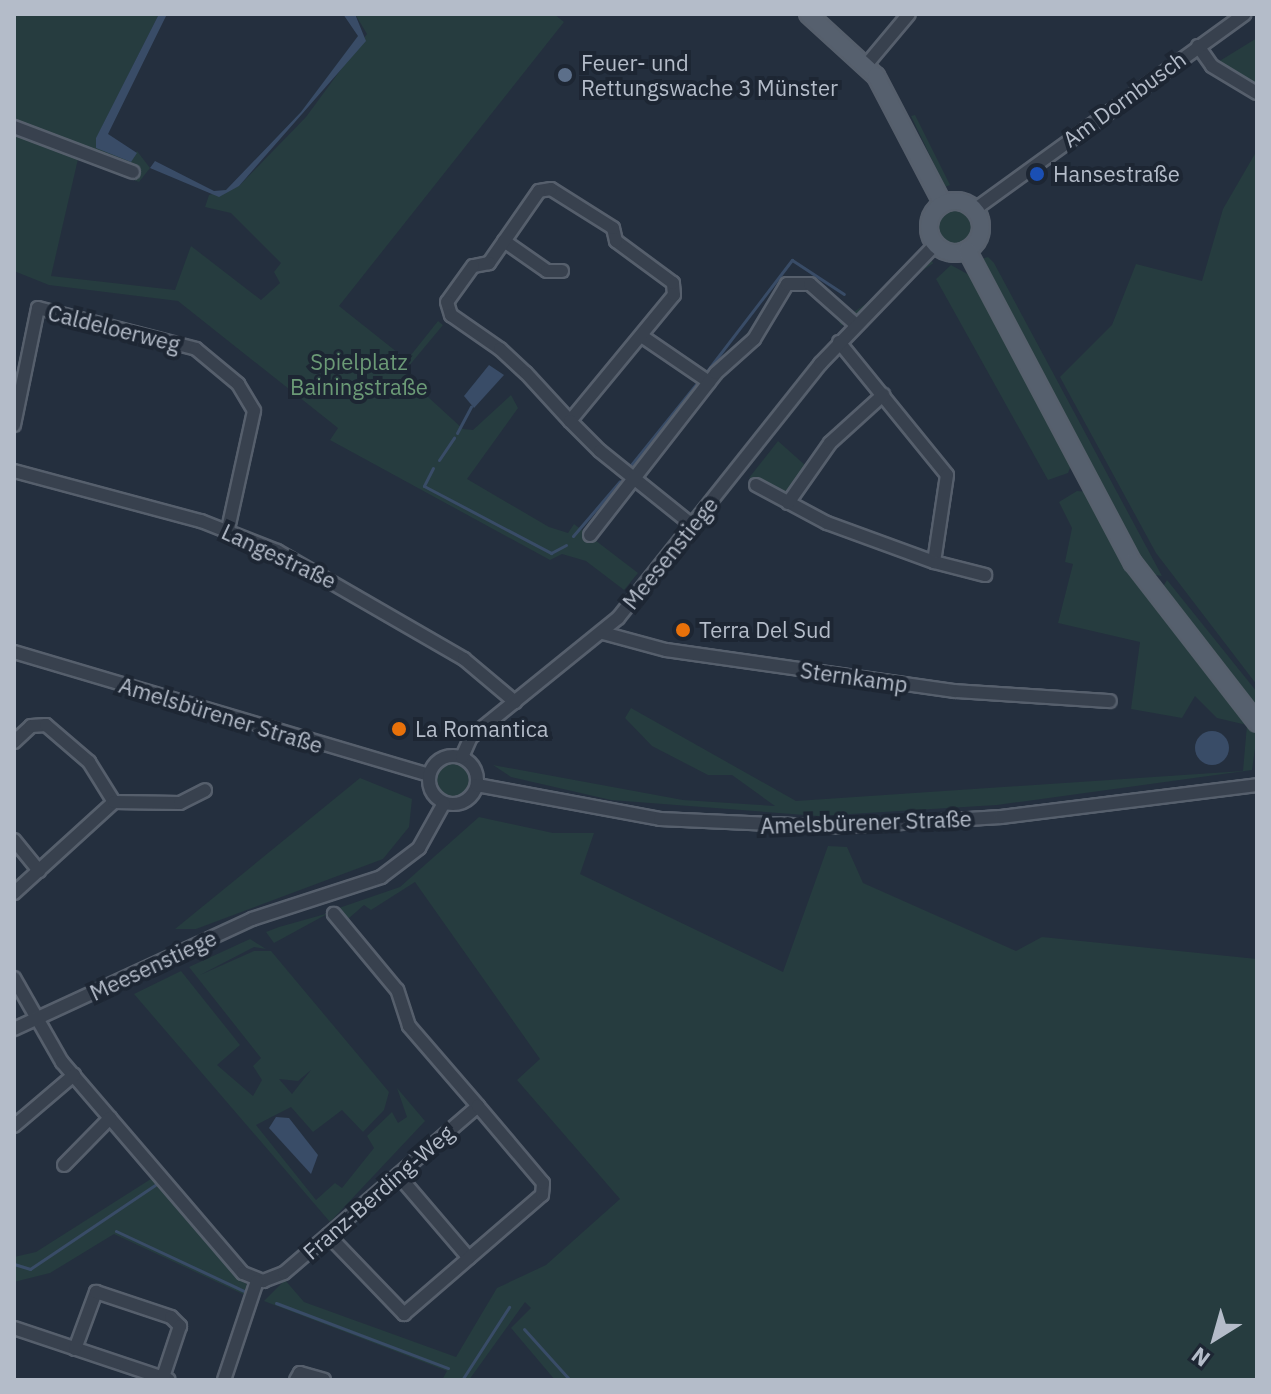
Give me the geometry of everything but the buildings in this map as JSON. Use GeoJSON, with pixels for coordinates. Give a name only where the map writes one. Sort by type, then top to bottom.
{"type":"FeatureCollection","features":[{"type":"Feature","properties":{"kind":"main road"},"geometry":{"type":"LineString","coordinates":[[808,14],[867,64],[943,204]]}},
{"type":"Feature","properties":{"kind":"main road"},"geometry":{"type":"LineString","coordinates":[[943,204],[974,210],[979,235],[967,250]]}},
{"type":"Feature","properties":{"kind":"main road"},"geometry":{"type":"LineString","coordinates":[[943,204],[930,221],[936,244],[967,250]]}},
{"type":"Feature","properties":{"kind":"main road"},"geometry":{"type":"LineString","coordinates":[[967,250],[1133,563],[1257,723]]}},
{"type":"Feature","properties":{"kind":"street"},"geometry":{"type":"LineString","coordinates":[[867,64],[909,14]]}},
{"type":"Feature","properties":{"kind":"street","name":"Am Dornbusch"},"geometry":{"type":"LineString","coordinates":[[974,210],[1245,14]]}},
{"type":"Feature","properties":{"kind":"street","name":"Am Dornbusch"},"geometry":{"type":"LineString","coordinates":[[1198,46],[1212,66],[1257,93]]}},
{"type":"Feature","properties":{"kind":"street"},"geometry":{"type":"LineString","coordinates":[[14,127],[133,172]]}},
{"type":"Feature","properties":{"kind":"street"},"geometry":{"type":"LineString","coordinates":[[570,421],[643,337],[674,295],[673,283],[587,210],[551,189],[539,191],[504,241],[463,281],[447,302],[451,315],[500,349],[570,421],[633,480],[692,525]]}},
{"type":"Feature","properties":{"kind":"street"},"geometry":{"type":"LineString","coordinates":[[504,241],[547,271],[562,271]]}},
{"type":"Feature","properties":{"kind":"street","name":"Meesenstiege"},"geometry":{"type":"LineString","coordinates":[[462,757],[471,737],[603,633],[839,342],[936,244]]}},
{"type":"Feature","properties":{"kind":"street"},"geometry":{"type":"LineString","coordinates":[[590,535],[709,382],[754,339],[778,295],[798,279],[855,324]]}},
{"type":"Feature","properties":{"kind":"street","name":"Caldeloerweg"},"geometry":{"type":"LineString","coordinates":[[14,425],[38,308],[196,349],[238,384],[254,411],[228,529]]}},
{"type":"Feature","properties":{"kind":"street"},"geometry":{"type":"LineString","coordinates":[[643,337],[709,382]]}},
{"type":"Feature","properties":{"kind":"street"},"geometry":{"type":"LineString","coordinates":[[839,342],[950,484],[934,562]]}},
{"type":"Feature","properties":{"kind":"street"},"geometry":{"type":"LineString","coordinates":[[788,503],[830,443],[883,395]]}},
{"type":"Feature","properties":{"kind":"street","name":"Langestraße"},"geometry":{"type":"LineString","coordinates":[[14,471],[228,529],[373,603],[498,681],[515,702]]}},
{"type":"Feature","properties":{"kind":"street"},"geometry":{"type":"LineString","coordinates":[[756,485],[788,503],[934,562],[985,575]]}},
{"type":"Feature","properties":{"kind":"street","name":"Sternkamp"},"geometry":{"type":"LineString","coordinates":[[603,633],[652,648],[955,691],[1110,701]]}},
{"type":"Feature","properties":{"kind":"street","name":"Amelsbürener Straße"},"geometry":{"type":"LineString","coordinates":[[14,652],[429,775]]}},
{"type":"Feature","properties":{"kind":"street"},"geometry":{"type":"LineString","coordinates":[[14,742],[31,726],[46,725],[89,762],[114,802]]}},
{"type":"Feature","properties":{"kind":"street"},"geometry":{"type":"LineString","coordinates":[[462,757],[475,769],[477,785],[468,799],[444,803],[429,775],[438,760],[462,757]]}},
{"type":"Feature","properties":{"kind":"street","name":"Amelsbürener Straße"},"geometry":{"type":"LineString","coordinates":[[477,785],[660,819],[838,827],[1001,817],[1257,785]]}},
{"type":"Feature","properties":{"kind":"street"},"geometry":{"type":"LineString","coordinates":[[14,893],[114,802],[180,803],[205,790]]}},
{"type":"Feature","properties":{"kind":"street","name":"Meesenstiege"},"geometry":{"type":"LineString","coordinates":[[14,1029],[252,919],[387,873],[419,848],[444,803]]}},
{"type":"Feature","properties":{"kind":"street"},"geometry":{"type":"LineString","coordinates":[[14,840],[39,871]]}},
{"type":"Feature","properties":{"kind":"street"},"geometry":{"type":"LineString","coordinates":[[328,1235],[400,1314],[469,1258],[546,1188],[409,1026],[391,981],[334,914]]}},
{"type":"Feature","properties":{"kind":"street"},"geometry":{"type":"LineString","coordinates":[[14,978],[74,1075],[257,1281],[224,1380]]}},
{"type":"Feature","properties":{"kind":"street"},"geometry":{"type":"LineString","coordinates":[[14,1126],[74,1075]]}},
{"type":"Feature","properties":{"kind":"street","name":"Franz-Berding-Weg"},"geometry":{"type":"LineString","coordinates":[[257,1281],[284,1273],[478,1106]]}},
{"type":"Feature","properties":{"kind":"street"},"geometry":{"type":"LineString","coordinates":[[64,1165],[110,1118]]}},
{"type":"Feature","properties":{"kind":"street"},"geometry":{"type":"LineString","coordinates":[[398,1175],[469,1258]]}},
{"type":"Feature","properties":{"kind":"street"},"geometry":{"type":"LineString","coordinates":[[14,1328],[75,1349],[165,1379],[180,1322],[96,1292],[75,1349]]}},
{"type":"Feature","properties":{"kind":"street"},"geometry":{"type":"LineString","coordinates":[[296,1380],[300,1373],[324,1380]]}},
{"type":"Feature","properties":{"kind":"green space","name":"Spielplatz Bainingstraße"},"geometry":{"type":"Polygon","coordinates":[[[14,14],[159,14],[96,139],[131,161],[137,151],[150,168],[139,182],[78,159],[51,276],[175,290],[191,246],[261,300],[280,283],[274,272],[281,263],[231,213],[205,207],[209,195],[239,186],[306,117],[367,34],[355,14],[554,14],[564,22],[339,306],[407,360],[438,321],[443,325],[408,367],[416,386],[463,429],[473,430],[511,395],[518,408],[467,479],[549,527],[568,533],[574,524],[638,573],[624,590],[586,561],[562,554],[550,560],[330,440],[338,428],[178,301],[49,285],[14,271],[14,14]]]}},
{"type":"Feature","properties":{"kind":"green space"},"geometry":{"type":"Polygon","coordinates":[[[1257,38],[1257,88],[1218,62],[1257,38]]]}},
{"type":"Feature","properties":{"kind":"green space"},"geometry":{"type":"Polygon","coordinates":[[[915,115],[950,185],[945,187],[911,116],[915,115]]]}},
{"type":"Feature","properties":{"kind":"green space"},"geometry":{"type":"Polygon","coordinates":[[[1256,152],[1257,685],[1156,553],[1060,377],[1112,325],[1136,264],[1202,281],[1223,209],[1256,152]]]}},
{"type":"Feature","properties":{"kind":"green space"},"geometry":{"type":"Polygon","coordinates":[[[955,210],[967,215],[972,227],[967,239],[955,244],[943,239],[938,227],[943,215],[955,210]]]}},
{"type":"Feature","properties":{"kind":"green space"},"geometry":{"type":"Polygon","coordinates":[[[988,257],[1162,576],[1149,574],[1139,558],[981,259],[988,257]]]}},
{"type":"Feature","properties":{"kind":"green space"},"geometry":{"type":"Polygon","coordinates":[[[931,260],[933,263],[841,325],[839,322],[931,260]]]}},
{"type":"Feature","properties":{"kind":"green space"},"geometry":{"type":"Polygon","coordinates":[[[951,265],[973,277],[1072,463],[1068,473],[1048,480],[936,279],[951,265]]]}},
{"type":"Feature","properties":{"kind":"green space"},"geometry":{"type":"Polygon","coordinates":[[[778,441],[806,466],[784,494],[749,478],[778,441]]]}},
{"type":"Feature","properties":{"kind":"green space"},"geometry":{"type":"Polygon","coordinates":[[[1077,491],[1088,492],[1161,613],[1257,734],[1252,770],[997,805],[818,816],[611,800],[511,777],[493,765],[683,800],[775,806],[732,775],[708,775],[652,746],[625,718],[631,708],[796,801],[1243,771],[1247,725],[1217,718],[1195,696],[1182,718],[1131,709],[1140,642],[1058,623],[1073,564],[1065,562],[1072,528],[1059,502],[1077,491]]]}},
{"type":"Feature","properties":{"kind":"green space"},"geometry":{"type":"Polygon","coordinates":[[[1167,580],[1257,692],[1257,712],[1161,590],[1167,580]]]}},
{"type":"Feature","properties":{"kind":"green space"},"geometry":{"type":"Polygon","coordinates":[[[453,764],[465,768],[469,780],[465,792],[453,796],[441,792],[437,780],[441,768],[453,764]]]}},
{"type":"Feature","properties":{"kind":"green space"},"geometry":{"type":"Polygon","coordinates":[[[360,778],[412,799],[409,827],[383,859],[196,929],[175,929],[360,778]]]}},
{"type":"Feature","properties":{"kind":"green space"},"geometry":{"type":"Polygon","coordinates":[[[479,817],[553,833],[594,833],[580,874],[783,972],[828,846],[847,847],[863,883],[1016,951],[1042,937],[1257,959],[1257,1380],[555,1380],[511,1328],[531,1308],[525,1302],[469,1380],[442,1380],[447,1371],[264,1301],[285,1280],[304,1302],[456,1357],[497,1288],[546,1265],[620,1199],[517,1080],[540,1059],[415,882],[371,910],[364,905],[348,919],[352,926],[336,909],[400,887],[479,817]]]}},
{"type":"Feature","properties":{"kind":"green space"},"geometry":{"type":"Polygon","coordinates":[[[329,913],[274,943],[266,932],[279,927],[329,913]]]}},
{"type":"Feature","properties":{"kind":"green space"},"geometry":{"type":"Polygon","coordinates":[[[250,939],[266,949],[254,947],[200,975],[254,951],[271,951],[389,1092],[384,1110],[363,1132],[342,1110],[313,1132],[291,1107],[256,1125],[316,1200],[335,1183],[342,1188],[374,1148],[367,1136],[392,1112],[398,1123],[407,1117],[397,1088],[425,1121],[330,1222],[134,994],[181,971],[240,1045],[217,1065],[253,1096],[262,1080],[253,1066],[261,1058],[189,967],[250,939]],[[311,1070],[298,1081],[279,1079],[292,1094],[311,1070]]]}},
{"type":"Feature","properties":{"kind":"green space"},"geometry":{"type":"Polygon","coordinates":[[[154,1177],[247,1285],[247,1296],[114,1234],[50,1273],[14,1282],[14,1257],[36,1252],[154,1177]]]}},
{"type":"Feature","properties":{"kind":"water"},"geometry":{"type":"Polygon","coordinates":[[[159,14],[167,14],[108,134],[137,153],[131,162],[96,148],[96,138],[159,14]]]}},
{"type":"Feature","properties":{"kind":"water"},"geometry":{"type":"Polygon","coordinates":[[[343,14],[355,14],[366,41],[239,186],[219,197],[150,168],[155,161],[214,191],[226,190],[301,112],[358,36],[343,14]]]}},
{"type":"Feature","properties":{"kind":"water"},"geometry":{"type":"Polygon","coordinates":[[[489,365],[504,375],[474,408],[464,396],[489,365]]]}},
{"type":"Feature","properties":{"kind":"water"},"geometry":{"type":"Polygon","coordinates":[[[1212,731],[1224,736],[1229,748],[1224,760],[1212,765],[1200,760],[1195,748],[1200,736],[1212,731]]]}},
{"type":"Feature","properties":{"kind":"water"},"geometry":{"type":"Polygon","coordinates":[[[276,1117],[289,1118],[318,1155],[311,1174],[269,1128],[276,1117]]]}},
{"type":"Feature","properties":{"kind":"waterway"},"geometry":{"type":"LineString","coordinates":[[707,371],[792,260],[844,294]]}},
{"type":"Feature","properties":{"kind":"waterway"},"geometry":{"type":"LineString","coordinates":[[631,465],[697,383]]}},
{"type":"Feature","properties":{"kind":"waterway"},"geometry":{"type":"LineString","coordinates":[[457,433],[471,407]]}},
{"type":"Feature","properties":{"kind":"waterway"},"geometry":{"type":"LineString","coordinates":[[439,460],[454,438]]}},
{"type":"Feature","properties":{"kind":"waterway"},"geometry":{"type":"LineString","coordinates":[[433,468],[424,486],[551,553],[566,545]]}},
{"type":"Feature","properties":{"kind":"waterway"},"geometry":{"type":"LineString","coordinates":[[573,536],[620,481]]}},
{"type":"Feature","properties":{"kind":"waterway"},"geometry":{"type":"LineString","coordinates":[[14,1264],[30,1269],[155,1185]]}},
{"type":"Feature","properties":{"kind":"waterway"},"geometry":{"type":"LineString","coordinates":[[116,1231],[244,1291]]}},
{"type":"Feature","properties":{"kind":"waterway"},"geometry":{"type":"LineString","coordinates":[[276,1303],[448,1368]]}},
{"type":"Feature","properties":{"kind":"waterway"},"geometry":{"type":"LineString","coordinates":[[462,1380],[509,1307]]}},
{"type":"Feature","properties":{"kind":"waterway"},"geometry":{"type":"LineString","coordinates":[[524,1329],[570,1380]]}},
{"type":"Feature","properties":{"kind":"place","name":"Feuer- und Rettungswache 3 Münster"},"geometry":{"type":"Point","coordinates":[565,75]}},
{"type":"Feature","properties":{"kind":"place","name":"Hansestraße"},"geometry":{"type":"Point","coordinates":[1037,174]}},
{"type":"Feature","properties":{"kind":"place","name":"Terra Del Sud"},"geometry":{"type":"Point","coordinates":[683,630]}},
{"type":"Feature","properties":{"kind":"place","name":"La Romantica"},"geometry":{"type":"Point","coordinates":[399,729]}}]}
